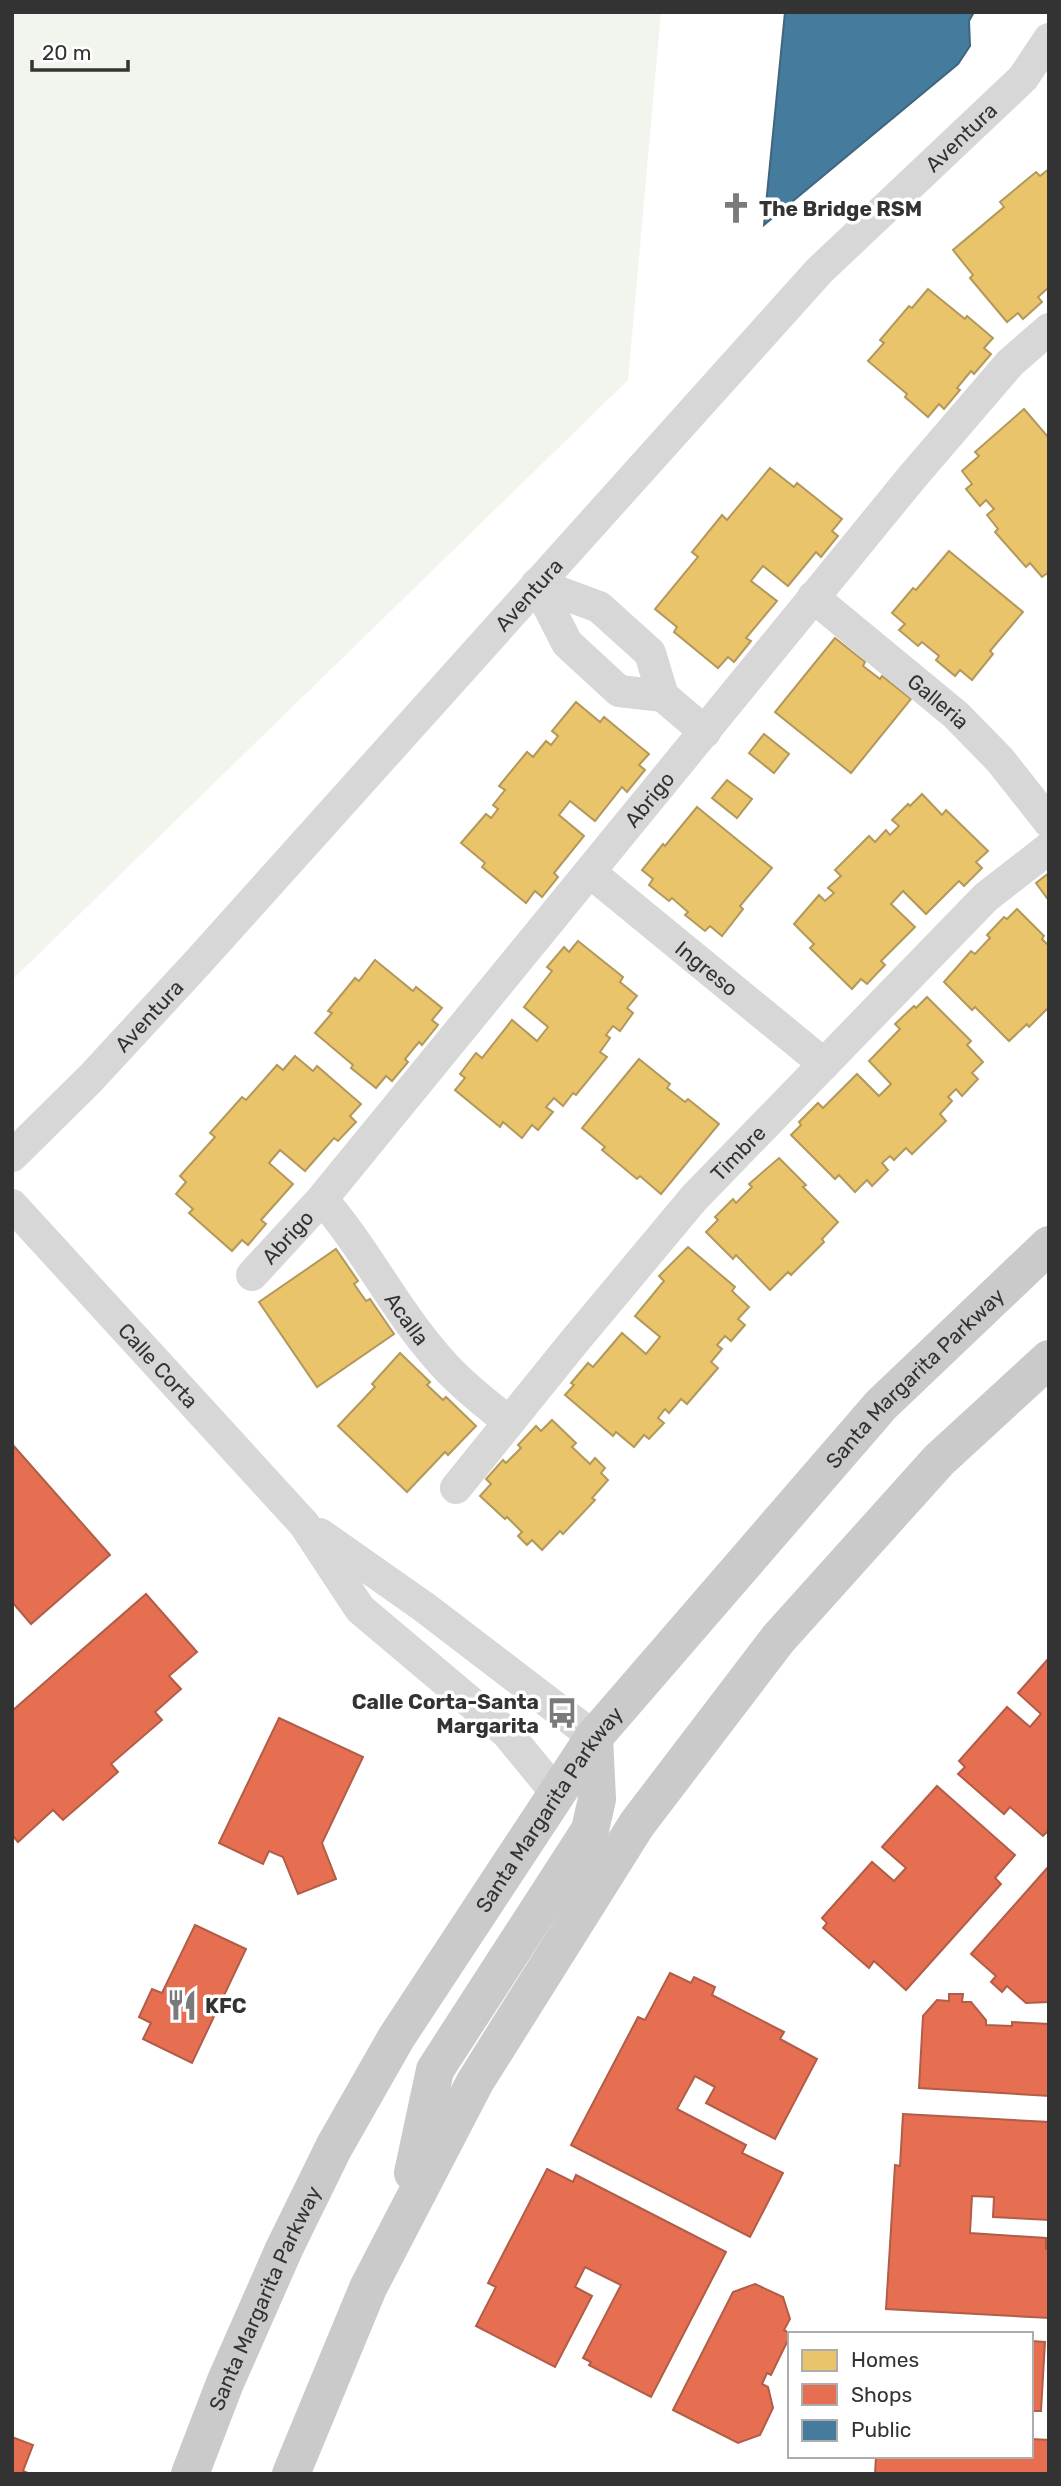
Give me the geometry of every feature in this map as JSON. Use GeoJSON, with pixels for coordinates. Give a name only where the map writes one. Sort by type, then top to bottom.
{"type":"FeatureCollection","features":[{"type":"Feature","properties":{"kind":"main road","name":"Santa Margarita Parkway"},"geometry":{"type":"LineString","coordinates":[[190,2474],[251,2322],[334,2147],[396,2038],[594,1737],[881,1405],[1049,1245]]}},
{"type":"Feature","properties":{"kind":"main road"},"geometry":{"type":"LineString","coordinates":[[291,2474],[368,2288],[475,2082],[637,1824],[778,1639],[939,1460],[1049,1359]]}},
{"type":"Feature","properties":{"kind":"main road"},"geometry":{"type":"LineString","coordinates":[[403,2221],[435,2070],[590,1830],[597,1799],[594,1737]]}},
{"type":"Feature","properties":{"kind":"street","name":"Aventura"},"geometry":{"type":"LineString","coordinates":[[12,1156],[91,1077],[200,960],[818,271],[1023,78],[1049,39]]}},
{"type":"Feature","properties":{"kind":"street","name":"Abrigo"},"geometry":{"type":"LineString","coordinates":[[252,1275],[322,1199],[591,873],[813,597],[1010,363],[1049,329]]}},
{"type":"Feature","properties":{"kind":"street"},"geometry":{"type":"LineString","coordinates":[[537,584],[567,643],[619,691],[663,696]]}},
{"type":"Feature","properties":{"kind":"street"},"geometry":{"type":"LineString","coordinates":[[537,584],[599,607],[650,653],[663,696],[705,732]]}},
{"type":"Feature","properties":{"kind":"street","name":"Galleria"},"geometry":{"type":"LineString","coordinates":[[813,597],[956,715],[1000,760],[1049,822]]}},
{"type":"Feature","properties":{"kind":"street","name":"Timbre"},"geometry":{"type":"LineString","coordinates":[[456,1488],[694,1198],[986,897],[1049,848]]}},
{"type":"Feature","properties":{"kind":"street","name":"Ingreso"},"geometry":{"type":"LineString","coordinates":[[591,873],[824,1064]]}},
{"type":"Feature","properties":{"kind":"street","name":"Acalla"},"geometry":{"type":"LineString","coordinates":[[322,1199],[344,1224],[380,1281],[436,1356],[462,1384],[509,1422]]}},
{"type":"Feature","properties":{"kind":"street","name":"Calle Corta"},"geometry":{"type":"LineString","coordinates":[[12,1205],[304,1524],[360,1609],[507,1733],[557,1794]]}},
{"type":"Feature","properties":{"kind":"street","name":"Calle Corta"},"geometry":{"type":"LineString","coordinates":[[304,1524],[424,1607],[594,1737]]}},
{"type":"Feature","properties":{"kind":"shaded area"},"geometry":{"type":"Polygon","coordinates":[[[12,12],[661,12],[628,380],[12,980],[12,12]]]}},
{"type":"Feature","properties":{"kind":"building: Homes"},"geometry":{"type":"Polygon","coordinates":[[[1049,169],[1049,287],[1038,297],[1042,302],[1023,319],[1018,313],[1007,322],[970,278],[973,275],[953,250],[1004,207],[1000,202],[1036,172],[1040,176],[1049,169]]]}},
{"type":"Feature","properties":{"kind":"building: Homes"},"geometry":{"type":"Polygon","coordinates":[[[928,289],[993,338],[984,348],[991,354],[974,374],[971,371],[944,409],[939,404],[928,417],[905,397],[907,394],[868,361],[884,343],[880,340],[909,306],[912,308],[928,289]]]}},
{"type":"Feature","properties":{"kind":"building: Homes"},"geometry":{"type":"Polygon","coordinates":[[[1024,409],[1049,438],[1049,572],[1042,577],[1030,563],[1026,567],[995,532],[998,529],[987,515],[994,509],[986,500],[980,506],[966,489],[972,484],[962,471],[979,456],[975,452],[1024,409]]]}},
{"type":"Feature","properties":{"kind":"building: Homes"},"geometry":{"type":"Polygon","coordinates":[[[770,468],[794,487],[797,483],[842,519],[832,531],[838,536],[821,557],[816,552],[788,586],[763,566],[751,581],[777,601],[746,638],[751,641],[734,662],[728,657],[718,668],[674,632],[677,627],[655,609],[698,557],[692,552],[722,515],[727,520],[770,468]]]}},
{"type":"Feature","properties":{"kind":"building: Homes"},"geometry":{"type":"Polygon","coordinates":[[[949,551],[1023,612],[990,651],[993,654],[972,680],[960,670],[955,676],[936,660],[939,656],[922,642],[918,646],[899,630],[905,624],[892,613],[913,588],[916,590],[949,551]]]}},
{"type":"Feature","properties":{"kind":"building: Homes"},"geometry":{"type":"Polygon","coordinates":[[[835,638],[865,662],[863,666],[880,679],[882,676],[911,699],[851,773],[775,712],[835,638]]]}},
{"type":"Feature","properties":{"kind":"building: Homes"},"geometry":{"type":"Polygon","coordinates":[[[576,702],[600,722],[604,717],[649,754],[639,765],[645,770],[627,792],[622,787],[595,821],[570,801],[559,815],[584,836],[554,873],[558,877],[542,897],[535,891],[526,903],[482,867],[485,863],[461,843],[486,814],[491,818],[498,809],[493,805],[505,790],[499,786],[527,752],[533,757],[546,741],[551,745],[558,736],[552,731],[576,702]]]}},
{"type":"Feature","properties":{"kind":"building: Homes"},"geometry":{"type":"Polygon","coordinates":[[[764,734],[789,754],[774,773],[749,753],[764,734]]]}},
{"type":"Feature","properties":{"kind":"building: Homes"},"geometry":{"type":"Polygon","coordinates":[[[727,780],[752,799],[737,818],[712,798],[727,780]]]}},
{"type":"Feature","properties":{"kind":"building: Homes"},"geometry":{"type":"Polygon","coordinates":[[[922,794],[942,815],[946,810],[988,851],[976,862],[982,868],[964,886],[959,881],[926,914],[903,891],[891,904],[915,927],[881,961],[885,965],[867,984],[861,979],[852,989],[810,948],[814,944],[794,924],[819,895],[825,901],[834,893],[828,888],[841,876],[835,870],[869,836],[875,842],[886,830],[890,835],[899,826],[892,820],[922,794]]]}},
{"type":"Feature","properties":{"kind":"building: Homes"},"geometry":{"type":"Polygon","coordinates":[[[697,807],[772,868],[740,906],[743,909],[722,936],[710,926],[705,931],[685,915],[688,912],[672,898],[669,901],[649,885],[653,879],[642,870],[697,807]]]}},
{"type":"Feature","properties":{"kind":"building: Homes"},"geometry":{"type":"Polygon","coordinates":[[[1049,873],[1049,901],[1036,883],[1049,873]]]}},
{"type":"Feature","properties":{"kind":"building: Homes"},"geometry":{"type":"Polygon","coordinates":[[[1017,909],[1044,936],[1042,939],[1049,946],[1049,1007],[1029,1027],[1027,1024],[1009,1041],[975,1007],[972,1010],[944,982],[971,951],[975,954],[990,938],[987,935],[1004,917],[1007,919],[1017,909]]]}},
{"type":"Feature","properties":{"kind":"building: Homes"},"geometry":{"type":"Polygon","coordinates":[[[578,941],[623,977],[620,982],[637,996],[627,1008],[633,1013],[620,1031],[613,1026],[606,1035],[610,1038],[600,1052],[607,1057],[576,1095],[573,1093],[563,1106],[554,1098],[546,1107],[553,1112],[538,1130],[532,1125],[522,1138],[503,1122],[500,1127],[455,1090],[465,1078],[460,1074],[476,1053],[482,1058],[512,1020],[537,1041],[548,1027],[524,1007],[552,971],[547,967],[564,947],[569,952],[578,941]]]}},
{"type":"Feature","properties":{"kind":"building: Homes"},"geometry":{"type":"Polygon","coordinates":[[[375,960],[413,991],[416,987],[442,1008],[432,1020],[438,1025],[422,1045],[419,1042],[405,1059],[408,1062],[392,1081],[386,1076],[376,1088],[315,1033],[332,1013],[328,1011],[355,978],[359,981],[375,960]]]}},
{"type":"Feature","properties":{"kind":"building: Homes"},"geometry":{"type":"Polygon","coordinates":[[[927,997],[971,1041],[967,1045],[983,1062],[972,1073],[978,1079],[962,1096],[956,1089],[948,1097],[952,1101],[940,1114],[946,1121],[912,1154],[906,1148],[894,1160],[890,1156],[882,1163],[888,1170],[872,1186],[867,1180],[855,1192],[839,1175],[835,1179],[791,1135],[801,1125],[799,1122],[818,1103],[823,1108],[857,1074],[879,1096],[891,1084],[869,1061],[900,1029],[895,1024],[927,997]]]}},
{"type":"Feature","properties":{"kind":"building: Homes"},"geometry":{"type":"Polygon","coordinates":[[[295,1056],[313,1071],[317,1066],[361,1104],[350,1116],[356,1122],[338,1141],[334,1138],[305,1171],[280,1150],[269,1163],[293,1184],[261,1220],[266,1224],[248,1245],[242,1240],[232,1251],[189,1213],[193,1209],[176,1194],[186,1182],[180,1176],[215,1137],[210,1133],[242,1097],[246,1100],[277,1065],[283,1070],[295,1056]]]}},
{"type":"Feature","properties":{"kind":"building: Homes"},"geometry":{"type":"Polygon","coordinates":[[[639,1059],[670,1084],[667,1088],[685,1102],[688,1099],[719,1124],[661,1194],[640,1176],[637,1179],[602,1150],[605,1147],[582,1128],[639,1059]]]}},
{"type":"Feature","properties":{"kind":"building: Homes"},"geometry":{"type":"Polygon","coordinates":[[[779,1158],[838,1222],[822,1239],[824,1242],[791,1275],[788,1272],[770,1290],[736,1255],[733,1259],[706,1232],[718,1220],[715,1217],[733,1199],[736,1203],[752,1187],[749,1184],[779,1158]]]}},
{"type":"Feature","properties":{"kind":"building: Homes"},"geometry":{"type":"Polygon","coordinates":[[[688,1247],[735,1287],[732,1291],[749,1307],[738,1319],[745,1325],[731,1341],[725,1336],[717,1345],[722,1349],[711,1362],[718,1368],[687,1404],[681,1399],[669,1413],[665,1409],[658,1418],[664,1423],[649,1439],[644,1435],[634,1447],[616,1432],[613,1436],[565,1395],[574,1385],[571,1383],[588,1363],[593,1367],[622,1333],[646,1354],[660,1337],[635,1316],[664,1281],[659,1276],[688,1247]]]}},
{"type":"Feature","properties":{"kind":"building: Homes"},"geometry":{"type":"Polygon","coordinates":[[[336,1249],[358,1281],[354,1284],[366,1301],[370,1299],[394,1334],[317,1387],[259,1302],[336,1249]]]}},
{"type":"Feature","properties":{"kind":"building: Homes"},"geometry":{"type":"Polygon","coordinates":[[[400,1353],[430,1382],[427,1385],[443,1400],[446,1397],[476,1426],[448,1455],[445,1452],[407,1492],[338,1426],[375,1387],[372,1384],[400,1353]]]}},
{"type":"Feature","properties":{"kind":"building: Homes"},"geometry":{"type":"Polygon","coordinates":[[[552,1420],[576,1443],[572,1447],[590,1464],[595,1458],[605,1468],[601,1473],[608,1480],[592,1498],[595,1500],[563,1534],[560,1531],[542,1550],[532,1540],[527,1545],[518,1536],[522,1532],[480,1496],[491,1484],[486,1479],[503,1460],[506,1463],[521,1448],[518,1445],[536,1426],[541,1431],[552,1420]]]}},
{"type":"Feature","properties":{"kind":"building: Shops"},"geometry":{"type":"Polygon","coordinates":[[[12,1444],[110,1555],[31,1624],[12,1602],[12,1444]]]}},
{"type":"Feature","properties":{"kind":"building: Shops"},"geometry":{"type":"Polygon","coordinates":[[[146,1594],[197,1652],[169,1676],[181,1689],[155,1712],[162,1720],[111,1764],[118,1772],[63,1820],[53,1810],[18,1842],[12,1835],[12,1711],[146,1594]]]}},
{"type":"Feature","properties":{"kind":"building: Shops"},"geometry":{"type":"Polygon","coordinates":[[[1049,1658],[1049,1830],[1043,1836],[1010,1807],[1004,1814],[958,1774],[965,1767],[959,1761],[1007,1707],[1030,1727],[1041,1714],[1018,1693],[1049,1658]]]}},
{"type":"Feature","properties":{"kind":"building: Shops"},"geometry":{"type":"Polygon","coordinates":[[[279,1718],[363,1757],[322,1843],[336,1879],[298,1894],[283,1857],[269,1851],[263,1864],[219,1843],[279,1718]]]}},
{"type":"Feature","properties":{"kind":"building: Shops"},"geometry":{"type":"Polygon","coordinates":[[[937,1786],[1015,1855],[995,1878],[1001,1884],[906,1990],[874,1961],[869,1968],[823,1928],[827,1923],[822,1918],[872,1862],[894,1881],[906,1868],[882,1847],[937,1786]]]}},
{"type":"Feature","properties":{"kind":"building: Shops"},"geometry":{"type":"Polygon","coordinates":[[[1049,1866],[1049,2002],[1026,2003],[1007,1986],[1002,1992],[991,1982],[996,1976],[971,1954],[1049,1866]]]}},
{"type":"Feature","properties":{"kind":"building: Shops","name":"KFC"},"geometry":{"type":"Polygon","coordinates":[[[195,1925],[246,1949],[192,2063],[143,2039],[151,2023],[139,2017],[152,1989],[162,1993],[195,1925]]]}},
{"type":"Feature","properties":{"kind":"building: Shops"},"geometry":{"type":"Polygon","coordinates":[[[670,1973],[691,1983],[694,1977],[715,1987],[712,1995],[784,2032],[780,2039],[817,2059],[775,2139],[706,2103],[715,2087],[695,2076],[677,2109],[746,2145],[742,2153],[783,2173],[750,2237],[571,2145],[638,2017],[645,2020],[670,1973]]]}},
{"type":"Feature","properties":{"kind":"building: Shops"},"geometry":{"type":"Polygon","coordinates":[[[949,1994],[963,1994],[962,2002],[971,2002],[986,2020],[986,2025],[1012,2026],[1012,2022],[1049,2024],[1049,2096],[919,2088],[923,2016],[937,2000],[949,2001],[949,1994]]]}},
{"type":"Feature","properties":{"kind":"building: Shops"},"geometry":{"type":"Polygon","coordinates":[[[903,2114],[1049,2122],[1049,2220],[993,2217],[994,2197],[972,2196],[970,2233],[1046,2238],[1046,2249],[1049,2249],[1049,2318],[886,2309],[895,2165],[900,2166],[903,2114]]]}},
{"type":"Feature","properties":{"kind":"building: Shops"},"geometry":{"type":"Polygon","coordinates":[[[547,2169],[573,2182],[576,2175],[726,2252],[651,2397],[589,2365],[591,2362],[583,2358],[621,2285],[585,2267],[575,2287],[592,2296],[555,2367],[476,2326],[496,2287],[488,2283],[547,2169]]]}},
{"type":"Feature","properties":{"kind":"building: Shops"},"geometry":{"type":"Polygon","coordinates":[[[755,2284],[783,2297],[790,2319],[784,2330],[788,2332],[788,2340],[771,2375],[767,2373],[762,2384],[768,2387],[773,2408],[760,2435],[738,2443],[673,2410],[733,2292],[755,2284]]]}},
{"type":"Feature","properties":{"kind":"building: Shops"},"geometry":{"type":"Polygon","coordinates":[[[1033,2341],[1045,2342],[1041,2411],[1033,2411],[1033,2341]]]}},
{"type":"Feature","properties":{"kind":"building: Shops"},"geometry":{"type":"Polygon","coordinates":[[[12,2437],[33,2445],[23,2471],[30,2474],[12,2474],[12,2437]]]}},
{"type":"Feature","properties":{"kind":"building: Shops"},"geometry":{"type":"Polygon","coordinates":[[[1033,2439],[1049,2440],[1049,2474],[875,2474],[876,2458],[1033,2458],[1033,2439]]]}},
{"type":"Feature","properties":{"kind":"building: Public"},"geometry":{"type":"Polygon","coordinates":[[[785,12],[974,12],[969,21],[970,46],[958,64],[764,225],[785,12]]]}},
{"type":"Feature","properties":{"kind":"place","name":"The Bridge RSM"},"geometry":{"type":"Point","coordinates":[736,208]}},
{"type":"Feature","properties":{"kind":"place","name":"Calle Corta-Santa Margarita"},"geometry":{"type":"Point","coordinates":[562,1713]}},
{"type":"Feature","properties":{"kind":"place","name":"KFC"},"geometry":{"type":"Point","coordinates":[182,2005]}}]}
